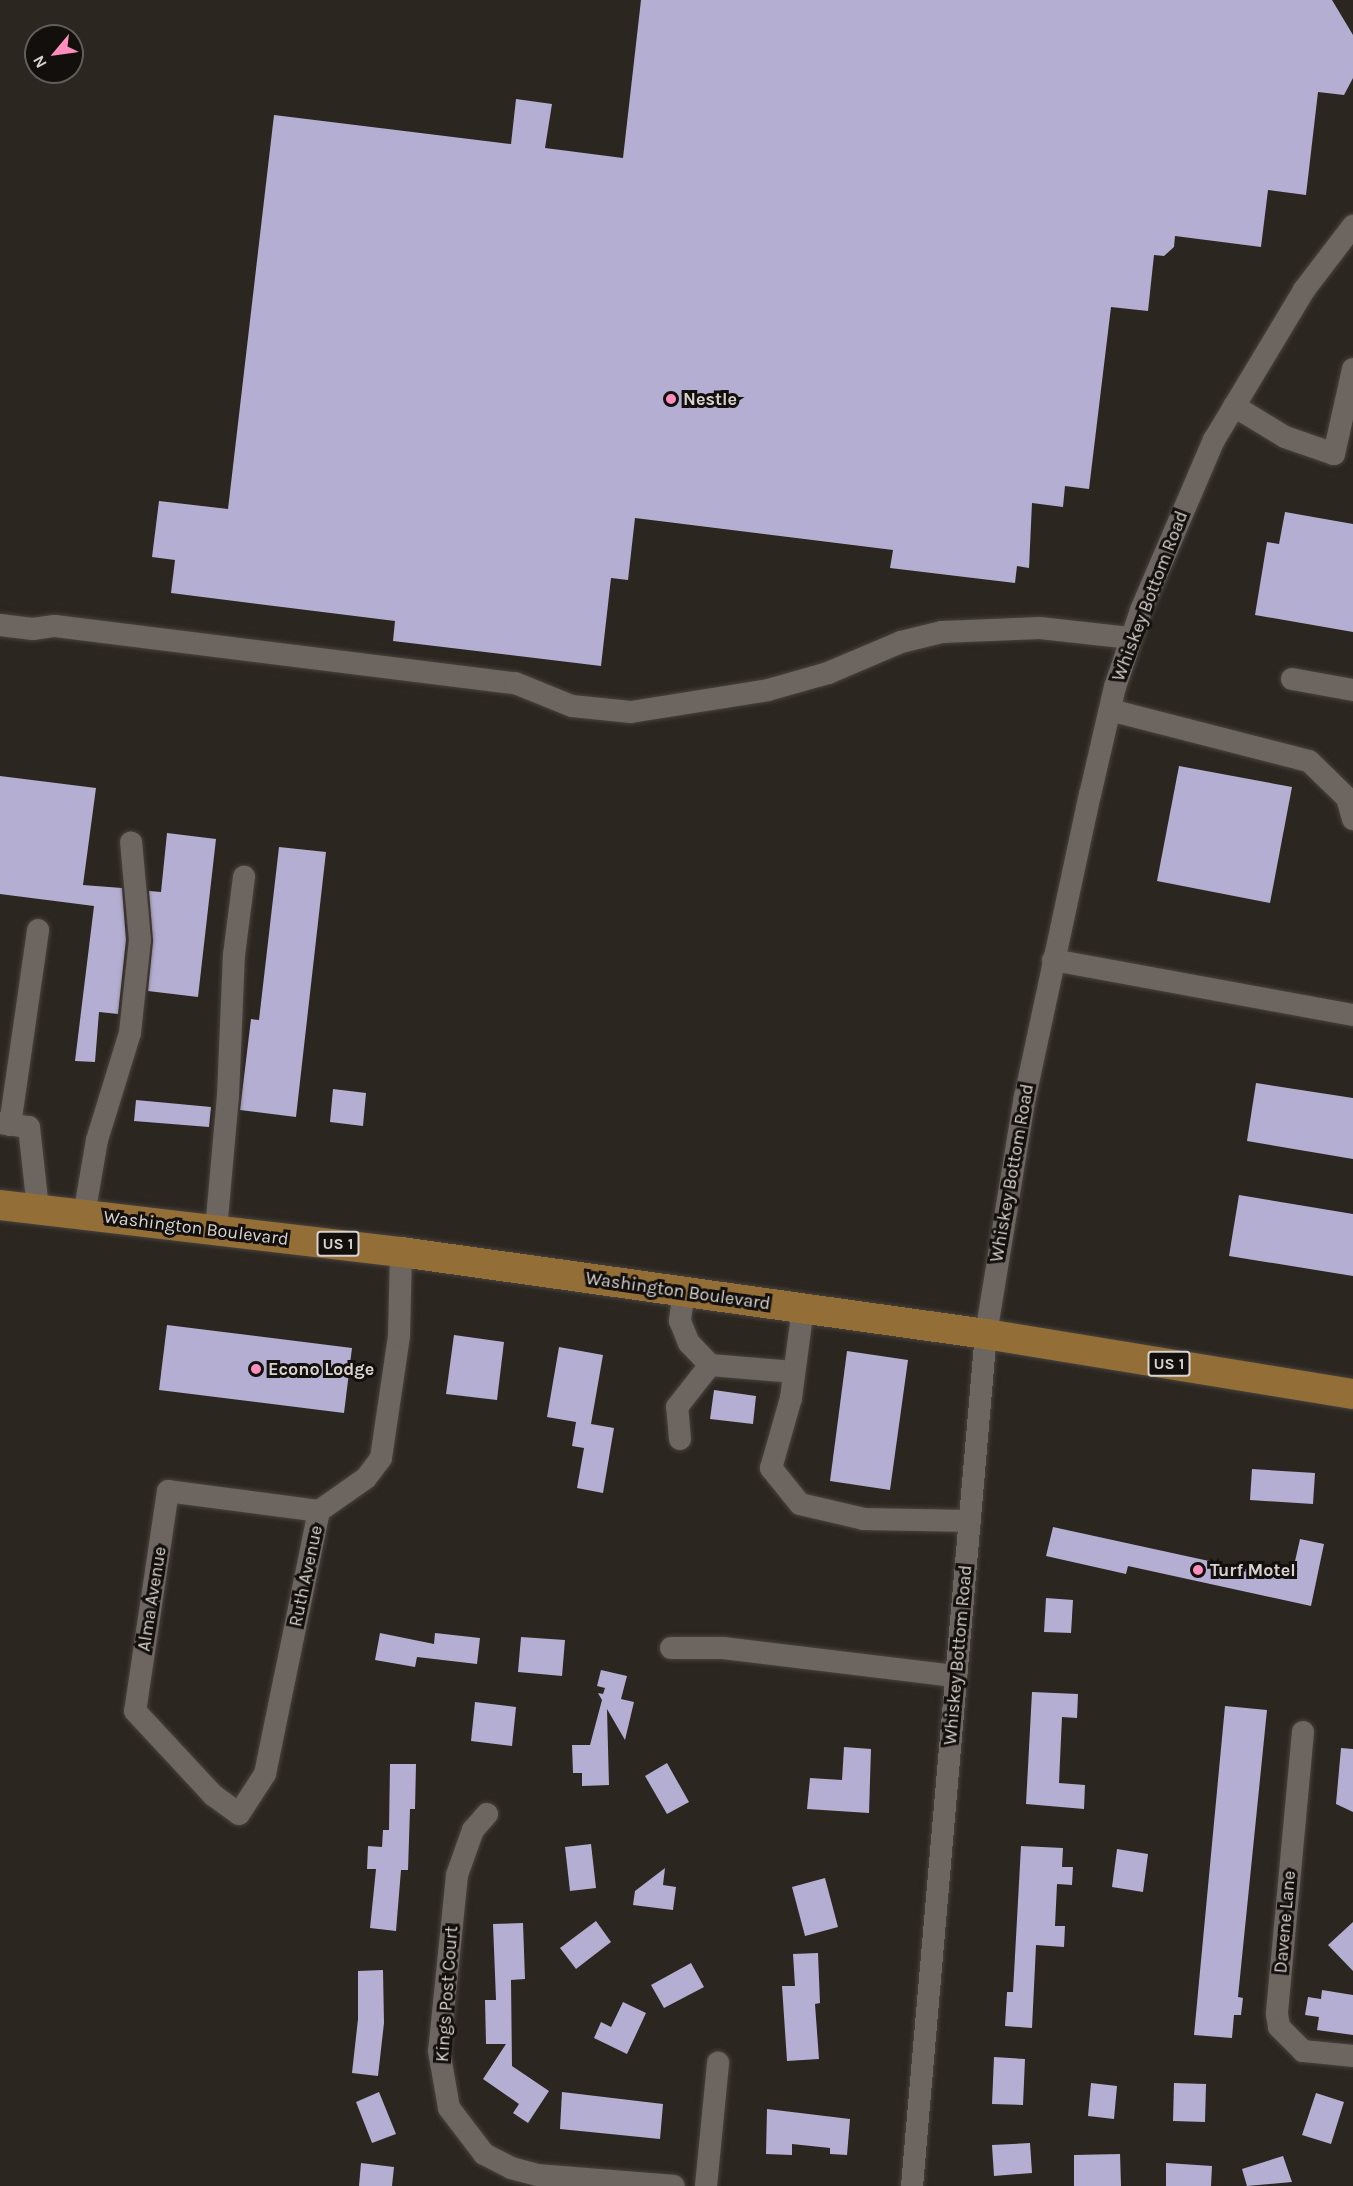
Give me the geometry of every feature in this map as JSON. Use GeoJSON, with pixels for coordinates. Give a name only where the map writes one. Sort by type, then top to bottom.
{"type":"FeatureCollection","features":[{"type":"Feature","properties":{"kind":"main road","name":"Washington Boulevard"},"geometry":{"type":"LineString","coordinates":[[0,1204],[401,1252],[803,1308],[986,1334],[1353,1394]]}},
{"type":"Feature","properties":{"kind":"street","name":"Whiskey Bottom Road"},"geometry":{"type":"LineString","coordinates":[[912,2186],[986,1334],[1006,1196],[1053,960],[1110,710],[1131,638],[1170,536],[1234,406],[1304,290],[1353,226]]}},
{"type":"Feature","properties":{"kind":"street"},"geometry":{"type":"LineString","coordinates":[[1234,406],[1285,437],[1334,454],[1353,369]]}},
{"type":"Feature","properties":{"kind":"street"},"geometry":{"type":"LineString","coordinates":[[0,625],[33,629],[55,626],[515,683],[572,706],[631,712],[768,690],[828,673],[901,642],[942,632],[1040,628],[1131,638]]}},
{"type":"Feature","properties":{"kind":"street"},"geometry":{"type":"LineString","coordinates":[[1292,679],[1353,690]]}},
{"type":"Feature","properties":{"kind":"street"},"geometry":{"type":"LineString","coordinates":[[1110,710],[1309,760],[1347,798],[1353,819]]}},
{"type":"Feature","properties":{"kind":"street"},"geometry":{"type":"LineString","coordinates":[[84,1215],[97,1140],[130,1033],[140,940],[131,842]]}},
{"type":"Feature","properties":{"kind":"street"},"geometry":{"type":"LineString","coordinates":[[216,1230],[228,1096],[234,956],[244,878]]}},
{"type":"Feature","properties":{"kind":"street"},"geometry":{"type":"LineString","coordinates":[[38,930],[5,1124],[29,1128],[38,1209]]}},
{"type":"Feature","properties":{"kind":"street"},"geometry":{"type":"LineString","coordinates":[[1053,960],[1353,1015]]}},
{"type":"Feature","properties":{"kind":"street","name":"Ruth Avenue"},"geometry":{"type":"LineString","coordinates":[[240,1814],[265,1774],[319,1511],[366,1478],[381,1458],[399,1336],[401,1252]]}},
{"type":"Feature","properties":{"kind":"street"},"geometry":{"type":"LineString","coordinates":[[684,1292],[680,1321],[689,1342],[710,1365],[794,1372]]}},
{"type":"Feature","properties":{"kind":"street"},"geometry":{"type":"LineString","coordinates":[[803,1308],[792,1398],[771,1468],[800,1504],[864,1519],[970,1521]]}},
{"type":"Feature","properties":{"kind":"street"},"geometry":{"type":"LineString","coordinates":[[680,1439],[677,1407],[710,1365]]}},
{"type":"Feature","properties":{"kind":"street","name":"Alma Avenue"},"geometry":{"type":"LineString","coordinates":[[240,1814],[213,1795],[135,1711],[168,1491],[319,1511]]}},
{"type":"Feature","properties":{"kind":"street"},"geometry":{"type":"LineString","coordinates":[[671,1648],[723,1648],[956,1676]]}},
{"type":"Feature","properties":{"kind":"street","name":"Davene Lane"},"geometry":{"type":"LineString","coordinates":[[1304,1732],[1277,2014],[1279,2027],[1303,2050],[1353,2056]]}},
{"type":"Feature","properties":{"kind":"street","name":"Kings Post Court"},"geometry":{"type":"LineString","coordinates":[[487,1814],[473,1830],[457,1875],[439,2050],[449,2108],[484,2154],[511,2168],[538,2175],[674,2186]]}},
{"type":"Feature","properties":{"kind":"street"},"geometry":{"type":"LineString","coordinates":[[706,2186],[718,2063]]}},
{"type":"Feature","properties":{"kind":"building","name":"Nestle"},"geometry":{"type":"Polygon","coordinates":[[[641,0],[1332,0],[1353,35],[1353,78],[1344,95],[1318,92],[1306,195],[1268,190],[1261,247],[1175,236],[1174,247],[1164,256],[1154,255],[1148,311],[1111,307],[1089,489],[1065,486],[1063,507],[1032,503],[1029,568],[1017,566],[1015,583],[890,568],[893,550],[635,518],[628,580],[611,578],[601,666],[393,641],[395,621],[171,593],[175,560],[152,557],[159,501],[228,509],[274,115],[511,144],[516,99],[552,104],[545,148],[623,158],[641,0]]]}},
{"type":"Feature","properties":{"kind":"building"},"geometry":{"type":"Polygon","coordinates":[[[1285,512],[1353,524],[1353,632],[1255,615],[1267,542],[1279,544],[1285,512]]]}},
{"type":"Feature","properties":{"kind":"building"},"geometry":{"type":"Polygon","coordinates":[[[1179,766],[1292,787],[1270,903],[1157,881],[1179,766]]]}},
{"type":"Feature","properties":{"kind":"building"},"geometry":{"type":"Polygon","coordinates":[[[0,776],[96,788],[83,885],[122,888],[126,940],[118,1014],[99,1012],[95,1062],[75,1061],[94,906],[0,894],[0,776]]]}},
{"type":"Feature","properties":{"kind":"building"},"geometry":{"type":"Polygon","coordinates":[[[167,833],[216,839],[198,997],[148,991],[153,941],[149,891],[161,892],[167,833]]]}},
{"type":"Feature","properties":{"kind":"building"},"geometry":{"type":"Polygon","coordinates":[[[279,847],[326,852],[296,1117],[240,1110],[251,1019],[259,1020],[279,847]]]}},
{"type":"Feature","properties":{"kind":"building"},"geometry":{"type":"Polygon","coordinates":[[[1256,1083],[1353,1098],[1353,1159],[1247,1141],[1256,1083]]]}},
{"type":"Feature","properties":{"kind":"building"},"geometry":{"type":"Polygon","coordinates":[[[333,1089],[366,1093],[363,1126],[330,1122],[333,1089]]]}},
{"type":"Feature","properties":{"kind":"building"},"geometry":{"type":"Polygon","coordinates":[[[136,1100],[211,1107],[209,1127],[134,1121],[136,1100]]]}},
{"type":"Feature","properties":{"kind":"building"},"geometry":{"type":"Polygon","coordinates":[[[1239,1195],[1353,1214],[1353,1276],[1229,1256],[1239,1195]]]}},
{"type":"Feature","properties":{"kind":"building","name":"Econo Lodge"},"geometry":{"type":"Polygon","coordinates":[[[167,1325],[352,1348],[344,1413],[159,1390],[167,1325]]]}},
{"type":"Feature","properties":{"kind":"building"},"geometry":{"type":"Polygon","coordinates":[[[454,1335],[504,1342],[497,1400],[446,1394],[454,1335]]]}},
{"type":"Feature","properties":{"kind":"building"},"geometry":{"type":"Polygon","coordinates":[[[559,1347],[603,1355],[591,1424],[614,1428],[603,1493],[577,1488],[584,1448],[572,1446],[576,1422],[547,1417],[559,1347]]]}},
{"type":"Feature","properties":{"kind":"building"},"geometry":{"type":"Polygon","coordinates":[[[847,1351],[908,1360],[890,1490],[830,1481],[847,1351]]]}},
{"type":"Feature","properties":{"kind":"building"},"geometry":{"type":"Polygon","coordinates":[[[714,1390],[756,1396],[753,1424],[710,1419],[714,1390]]]}},
{"type":"Feature","properties":{"kind":"building"},"geometry":{"type":"Polygon","coordinates":[[[1252,1469],[1315,1473],[1313,1504],[1250,1500],[1252,1469]]]}},
{"type":"Feature","properties":{"kind":"building","name":"Turf Motel"},"geometry":{"type":"Polygon","coordinates":[[[1053,1527],[1291,1579],[1300,1539],[1324,1544],[1311,1606],[1128,1566],[1126,1574],[1046,1556],[1053,1527]]]}},
{"type":"Feature","properties":{"kind":"building"},"geometry":{"type":"Polygon","coordinates":[[[1046,1598],[1073,1600],[1071,1633],[1044,1632],[1046,1598]]]}},
{"type":"Feature","properties":{"kind":"building"},"geometry":{"type":"Polygon","coordinates":[[[380,1633],[434,1644],[435,1633],[480,1638],[477,1664],[417,1657],[415,1667],[375,1660],[380,1633]]]}},
{"type":"Feature","properties":{"kind":"building"},"geometry":{"type":"Polygon","coordinates":[[[521,1637],[565,1640],[562,1676],[518,1672],[521,1637]]]}},
{"type":"Feature","properties":{"kind":"building"},"geometry":{"type":"Polygon","coordinates":[[[601,1670],[627,1676],[621,1699],[634,1702],[625,1740],[607,1709],[609,1785],[582,1786],[582,1773],[573,1773],[572,1745],[590,1745],[602,1700],[598,1693],[603,1694],[605,1688],[597,1686],[601,1670]]]}},
{"type":"Feature","properties":{"kind":"building"},"geometry":{"type":"Polygon","coordinates":[[[1032,1692],[1078,1694],[1077,1718],[1062,1717],[1059,1783],[1085,1785],[1084,1809],[1026,1804],[1032,1692]]]}},
{"type":"Feature","properties":{"kind":"building"},"geometry":{"type":"Polygon","coordinates":[[[475,1702],[516,1707],[512,1746],[471,1741],[475,1702]]]}},
{"type":"Feature","properties":{"kind":"building"},"geometry":{"type":"Polygon","coordinates":[[[1225,1706],[1267,1710],[1238,1997],[1243,1998],[1241,2015],[1234,2015],[1232,2038],[1194,2035],[1225,1706]]]}},
{"type":"Feature","properties":{"kind":"building"},"geometry":{"type":"Polygon","coordinates":[[[844,1747],[871,1749],[869,1813],[807,1809],[810,1778],[842,1780],[844,1747]]]}},
{"type":"Feature","properties":{"kind":"building"},"geometry":{"type":"Polygon","coordinates":[[[1341,1748],[1353,1749],[1353,1812],[1336,1804],[1341,1748]]]}},
{"type":"Feature","properties":{"kind":"building"},"geometry":{"type":"Polygon","coordinates":[[[667,1763],[689,1802],[667,1814],[645,1776],[667,1763]]]}},
{"type":"Feature","properties":{"kind":"building"},"geometry":{"type":"Polygon","coordinates":[[[390,1764],[416,1764],[415,1809],[410,1809],[408,1870],[401,1870],[396,1931],[370,1928],[376,1869],[367,1869],[368,1846],[382,1847],[383,1830],[389,1830],[390,1764]]]}},
{"type":"Feature","properties":{"kind":"building"},"geometry":{"type":"Polygon","coordinates":[[[591,1844],[596,1888],[570,1891],[565,1847],[591,1844]]]}},
{"type":"Feature","properties":{"kind":"building"},"geometry":{"type":"Polygon","coordinates":[[[1021,1846],[1063,1848],[1062,1867],[1073,1867],[1072,1885],[1057,1884],[1055,1926],[1065,1926],[1064,1947],[1036,1945],[1032,2028],[1005,2026],[1007,1992],[1013,1992],[1021,1846]]]}},
{"type":"Feature","properties":{"kind":"building"},"geometry":{"type":"Polygon","coordinates":[[[1117,1849],[1148,1854],[1143,1892],[1112,1887],[1117,1849]]]}},
{"type":"Feature","properties":{"kind":"building"},"geometry":{"type":"Polygon","coordinates":[[[665,1868],[663,1885],[676,1887],[673,1910],[633,1905],[635,1891],[665,1868]]]}},
{"type":"Feature","properties":{"kind":"building"},"geometry":{"type":"Polygon","coordinates":[[[825,1878],[838,1927],[805,1936],[792,1887],[825,1878]]]}},
{"type":"Feature","properties":{"kind":"building"},"geometry":{"type":"Polygon","coordinates":[[[596,1921],[611,1942],[576,1969],[560,1948],[596,1921]]]}},
{"type":"Feature","properties":{"kind":"building"},"geometry":{"type":"Polygon","coordinates":[[[1353,1922],[1353,1971],[1328,1945],[1353,1922]]]}},
{"type":"Feature","properties":{"kind":"building"},"geometry":{"type":"Polygon","coordinates":[[[523,1923],[525,1979],[511,1980],[512,2066],[549,2091],[528,2123],[513,2113],[519,2104],[483,2079],[506,2044],[486,2044],[485,2000],[496,2000],[493,1924],[523,1923]]]}},
{"type":"Feature","properties":{"kind":"building"},"geometry":{"type":"Polygon","coordinates":[[[818,1953],[820,2003],[815,2004],[819,2059],[787,2061],[782,1986],[795,1986],[793,1954],[818,1953]]]}},
{"type":"Feature","properties":{"kind":"building"},"geometry":{"type":"Polygon","coordinates":[[[691,1963],[704,1987],[664,2008],[651,1985],[691,1963]]]}},
{"type":"Feature","properties":{"kind":"building"},"geometry":{"type":"Polygon","coordinates":[[[383,1970],[384,2023],[378,2076],[352,2073],[358,2019],[358,1971],[383,1970]]]}},
{"type":"Feature","properties":{"kind":"building"},"geometry":{"type":"Polygon","coordinates":[[[1322,1990],[1353,1995],[1353,2035],[1317,2030],[1319,2017],[1305,2015],[1308,1997],[1321,1999],[1322,1990]]]}},
{"type":"Feature","properties":{"kind":"building"},"geometry":{"type":"Polygon","coordinates":[[[623,2002],[646,2013],[627,2054],[594,2038],[601,2022],[611,2027],[623,2002]]]}},
{"type":"Feature","properties":{"kind":"building"},"geometry":{"type":"Polygon","coordinates":[[[994,2057],[1025,2059],[1023,2105],[992,2104],[994,2057]]]}},
{"type":"Feature","properties":{"kind":"building"},"geometry":{"type":"Polygon","coordinates":[[[1091,2083],[1117,2086],[1114,2119],[1088,2116],[1091,2083]]]}},
{"type":"Feature","properties":{"kind":"building"},"geometry":{"type":"Polygon","coordinates":[[[1174,2083],[1206,2084],[1205,2122],[1173,2121],[1174,2083]]]}},
{"type":"Feature","properties":{"kind":"building"},"geometry":{"type":"Polygon","coordinates":[[[379,2092],[396,2134],[372,2143],[356,2102],[379,2092]]]}},
{"type":"Feature","properties":{"kind":"building"},"geometry":{"type":"Polygon","coordinates":[[[562,2092],[663,2104],[660,2139],[560,2129],[562,2092]]]}},
{"type":"Feature","properties":{"kind":"building"},"geometry":{"type":"Polygon","coordinates":[[[1316,2093],[1344,2102],[1331,2144],[1302,2135],[1316,2093]]]}},
{"type":"Feature","properties":{"kind":"building"},"geometry":{"type":"Polygon","coordinates":[[[767,2109],[850,2119],[847,2155],[830,2154],[830,2148],[792,2144],[792,2155],[766,2154],[767,2109]]]}},
{"type":"Feature","properties":{"kind":"building"},"geometry":{"type":"Polygon","coordinates":[[[1030,2143],[1032,2173],[994,2176],[992,2145],[1030,2143]]]}},
{"type":"Feature","properties":{"kind":"building"},"geometry":{"type":"Polygon","coordinates":[[[1120,2154],[1121,2186],[1074,2186],[1074,2155],[1120,2154]]]}},
{"type":"Feature","properties":{"kind":"building"},"geometry":{"type":"Polygon","coordinates":[[[1283,2156],[1292,2182],[1247,2186],[1242,2169],[1283,2156]]]}},
{"type":"Feature","properties":{"kind":"building"},"geometry":{"type":"Polygon","coordinates":[[[361,2163],[394,2167],[392,2186],[359,2186],[361,2163]]]}},
{"type":"Feature","properties":{"kind":"building"},"geometry":{"type":"Polygon","coordinates":[[[1166,2163],[1212,2166],[1211,2186],[1166,2186],[1166,2163]]]}},
{"type":"Feature","properties":{"kind":"place","name":"Nestle"},"geometry":{"type":"Point","coordinates":[671,399]}},
{"type":"Feature","properties":{"kind":"place","name":"Econo Lodge"},"geometry":{"type":"Point","coordinates":[256,1369]}},
{"type":"Feature","properties":{"kind":"place","name":"Turf Motel"},"geometry":{"type":"Point","coordinates":[1198,1570]}}]}
